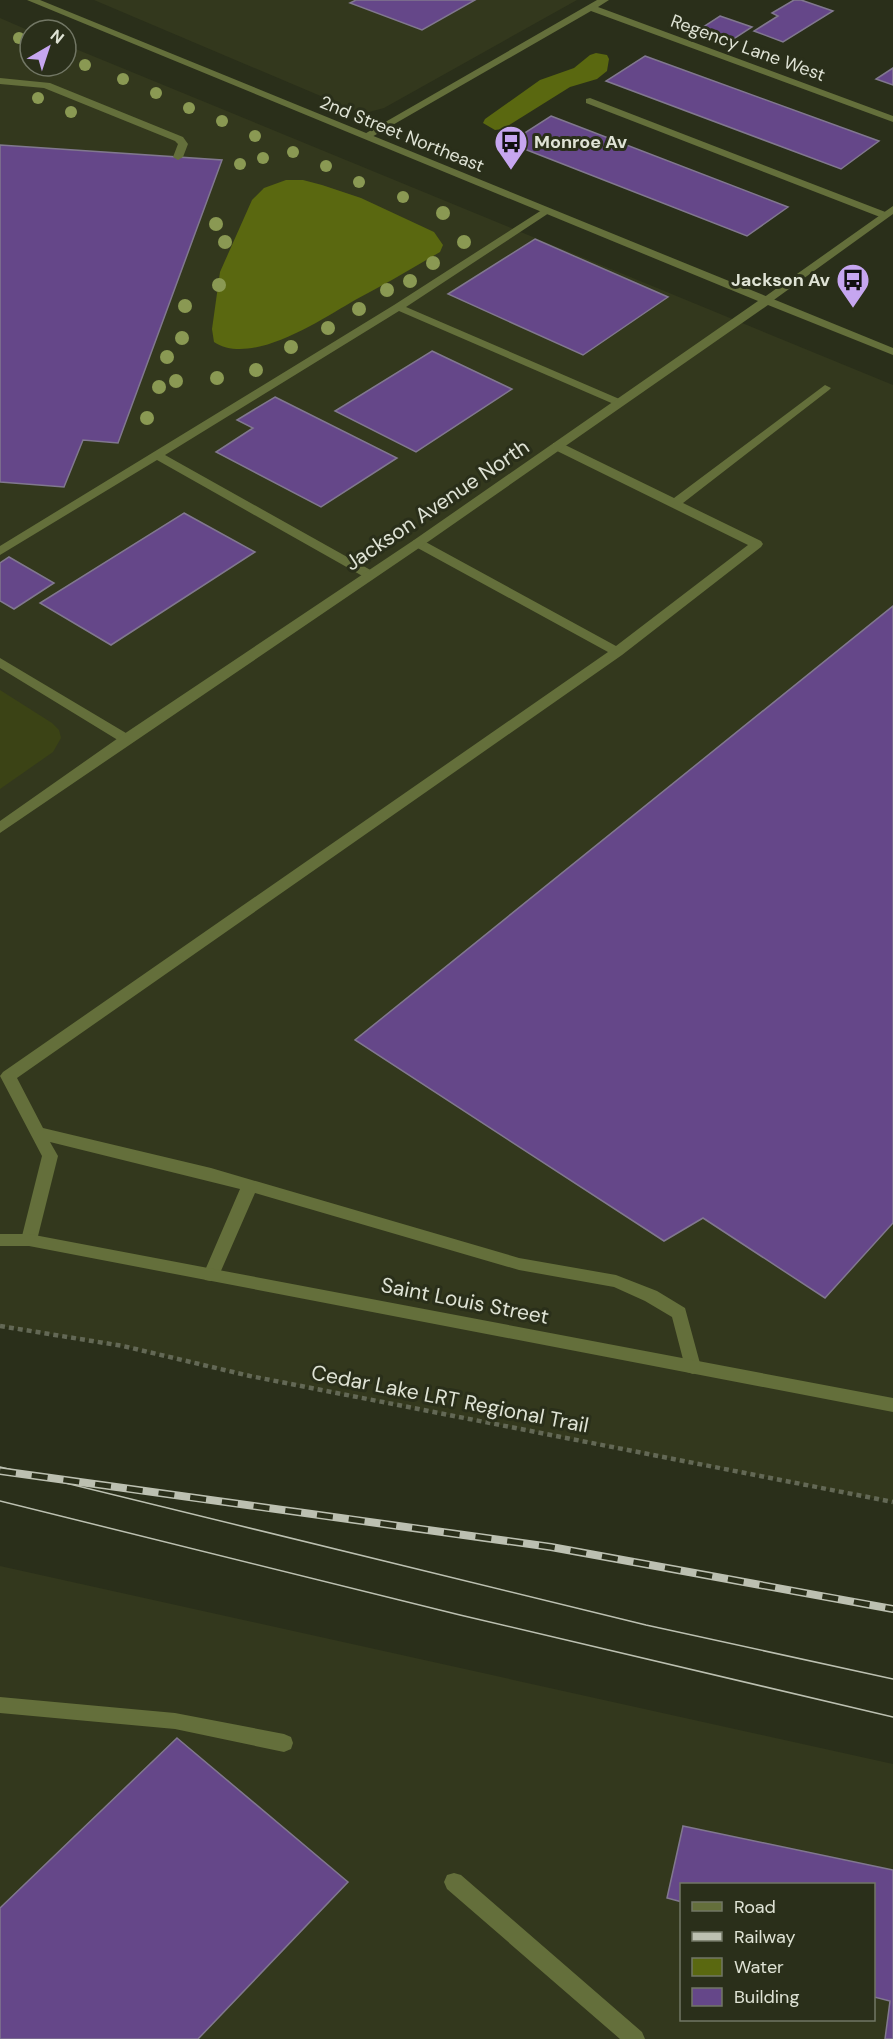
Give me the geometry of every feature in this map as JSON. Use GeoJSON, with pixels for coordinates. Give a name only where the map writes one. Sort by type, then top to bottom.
{"type":"FeatureCollection","features":[{"type":"Feature","properties":{"kind":"street","name":"2nd Street Northeast"},"geometry":{"type":"LineString","coordinates":[[33,0],[893,352]]}},
{"type":"Feature","properties":{"kind":"street"},"geometry":{"type":"LineString","coordinates":[[366,136],[604,0]]}},
{"type":"Feature","properties":{"kind":"street","name":"Regency Lane West"},"geometry":{"type":"LineString","coordinates":[[591,8],[893,119]]}},
{"type":"Feature","properties":{"kind":"street"},"geometry":{"type":"LineString","coordinates":[[0,81],[46,84],[179,139],[183,144],[178,157]]}},
{"type":"Feature","properties":{"kind":"street"},"geometry":{"type":"LineString","coordinates":[[590,101],[889,212]]}},
{"type":"Feature","properties":{"kind":"street"},"geometry":{"type":"LineString","coordinates":[[0,551],[398,307],[545,211]]}},
{"type":"Feature","properties":{"kind":"street","name":"Jackson Avenue North"},"geometry":{"type":"LineString","coordinates":[[0,828],[126,739],[557,447],[889,212]]}},
{"type":"Feature","properties":{"kind":"street"},"geometry":{"type":"LineString","coordinates":[[398,307],[620,403]]}},
{"type":"Feature","properties":{"kind":"street"},"geometry":{"type":"LineString","coordinates":[[674,504],[825,388]]}},
{"type":"Feature","properties":{"kind":"street"},"geometry":{"type":"LineString","coordinates":[[29,1240],[50,1156],[8,1076],[617,652],[757,544],[557,447]]}},
{"type":"Feature","properties":{"kind":"street"},"geometry":{"type":"LineString","coordinates":[[157,455],[370,575]]}},
{"type":"Feature","properties":{"kind":"street"},"geometry":{"type":"LineString","coordinates":[[418,543],[617,652]]}},
{"type":"Feature","properties":{"kind":"street"},"geometry":{"type":"LineString","coordinates":[[0,662],[126,739]]}},
{"type":"Feature","properties":{"kind":"street"},"geometry":{"type":"LineString","coordinates":[[38,1133],[211,1174],[519,1264],[616,1281],[651,1296],[679,1314],[693,1367]]}},
{"type":"Feature","properties":{"kind":"street"},"geometry":{"type":"LineString","coordinates":[[211,1275],[250,1185]]}},
{"type":"Feature","properties":{"kind":"street","name":"Saint Louis Street"},"geometry":{"type":"LineString","coordinates":[[0,1229],[29,1240],[893,1405]]}},
{"type":"Feature","properties":{"kind":"street","name":"Saint Louis Street"},"geometry":{"type":"LineString","coordinates":[[0,1240],[29,1240]]}},
{"type":"Feature","properties":{"kind":"street"},"geometry":{"type":"LineString","coordinates":[[0,1705],[175,1721],[284,1743]]}},
{"type":"Feature","properties":{"kind":"street"},"geometry":{"type":"LineString","coordinates":[[454,1882],[635,2039]]}},
{"type":"Feature","properties":{"kind":"path","name":"Cedar Lake LRT Regional Trail"},"geometry":{"type":"LineString","coordinates":[[0,1326],[123,1346],[250,1376],[893,1502]]}},
{"type":"Feature","properties":{"kind":"shaded area"},"geometry":{"type":"Polygon","coordinates":[[[94,0],[577,0],[384,108],[369,112],[356,111],[94,0]]]}},
{"type":"Feature","properties":{"kind":"shaded area"},"geometry":{"type":"Polygon","coordinates":[[[0,18],[18,26],[18,78],[78,78],[78,50],[893,385],[893,1502],[250,1376],[123,1346],[0,1326],[0,18]]]}},
{"type":"Feature","properties":{"kind":"shaded area"},"geometry":{"type":"Polygon","coordinates":[[[0,690],[52,723],[59,730],[61,738],[53,752],[0,789],[0,690]]]}},
{"type":"Feature","properties":{"kind":"shaded area"},"geometry":{"type":"Polygon","coordinates":[[[0,1566],[893,1764],[893,2039],[0,2039],[0,1566]]]}},
{"type":"Feature","properties":{"kind":"water"},"geometry":{"type":"Polygon","coordinates":[[[596,53],[607,55],[609,59],[607,71],[597,79],[570,87],[503,129],[495,130],[483,123],[485,119],[540,80],[574,68],[596,53]]]}},
{"type":"Feature","properties":{"kind":"water"},"geometry":{"type":"Polygon","coordinates":[[[286,180],[303,180],[361,198],[434,232],[443,245],[440,252],[286,338],[247,349],[230,348],[214,342],[212,329],[220,272],[252,200],[264,188],[286,180]]]}},
{"type":"Feature","properties":{"kind":"building"},"geometry":{"type":"Polygon","coordinates":[[[356,0],[475,0],[422,30],[350,3],[356,0]]]}},
{"type":"Feature","properties":{"kind":"building"},"geometry":{"type":"Polygon","coordinates":[[[794,0],[801,0],[833,11],[783,42],[754,31],[778,16],[772,13],[794,0]]]}},
{"type":"Feature","properties":{"kind":"building"},"geometry":{"type":"Polygon","coordinates":[[[720,16],[752,27],[732,40],[700,29],[720,16]]]}},
{"type":"Feature","properties":{"kind":"building"},"geometry":{"type":"Polygon","coordinates":[[[645,56],[879,141],[841,169],[606,81],[645,56]]]}},
{"type":"Feature","properties":{"kind":"building"},"geometry":{"type":"Polygon","coordinates":[[[893,68],[893,85],[876,79],[893,68]]]}},
{"type":"Feature","properties":{"kind":"building"},"geometry":{"type":"Polygon","coordinates":[[[551,116],[788,207],[747,236],[509,143],[551,116]]]}},
{"type":"Feature","properties":{"kind":"building"},"geometry":{"type":"Polygon","coordinates":[[[0,145],[222,160],[118,443],[83,440],[64,487],[0,482],[0,145]]]}},
{"type":"Feature","properties":{"kind":"building"},"geometry":{"type":"Polygon","coordinates":[[[535,239],[668,297],[583,355],[448,294],[535,239]]]}},
{"type":"Feature","properties":{"kind":"building"},"geometry":{"type":"Polygon","coordinates":[[[432,351],[512,389],[416,452],[335,411],[432,351]]]}},
{"type":"Feature","properties":{"kind":"building"},"geometry":{"type":"Polygon","coordinates":[[[275,397],[397,458],[321,507],[216,452],[253,428],[237,420],[275,397]]]}},
{"type":"Feature","properties":{"kind":"building"},"geometry":{"type":"Polygon","coordinates":[[[184,513],[255,552],[111,645],[40,603],[184,513]]]}},
{"type":"Feature","properties":{"kind":"building"},"geometry":{"type":"Polygon","coordinates":[[[9,557],[54,583],[14,609],[0,601],[0,563],[9,557]]]}},
{"type":"Feature","properties":{"kind":"building"},"geometry":{"type":"Polygon","coordinates":[[[893,606],[893,1223],[825,1298],[703,1218],[664,1241],[355,1040],[893,606]]]}},
{"type":"Feature","properties":{"kind":"building"},"geometry":{"type":"Polygon","coordinates":[[[177,1738],[348,1882],[198,2039],[0,2039],[0,1908],[177,1738]]]}},
{"type":"Feature","properties":{"kind":"building"},"geometry":{"type":"Polygon","coordinates":[[[683,1826],[893,1870],[893,2039],[885,2039],[890,2001],[875,1997],[875,1883],[680,1883],[680,1901],[667,1898],[683,1826]]]}},
{"type":"Feature","properties":{"kind":"tram line"},"geometry":{"type":"LineString","coordinates":[[0,1467],[646,1625],[893,1679]]}},
{"type":"Feature","properties":{"kind":"tram line"},"geometry":{"type":"LineString","coordinates":[[0,1501],[460,1615],[893,1717]]}},
{"type":"Feature","properties":{"kind":"railway"},"geometry":{"type":"LineString","coordinates":[[0,1471],[551,1547],[893,1609]]}},
{"type":"Feature","properties":{"kind":"place","name":"Monroe Av"},"geometry":{"type":"Point","coordinates":[511,171]}},
{"type":"Feature","properties":{"kind":"place","name":"Jackson Av"},"geometry":{"type":"Point","coordinates":[853,309]}}]}
